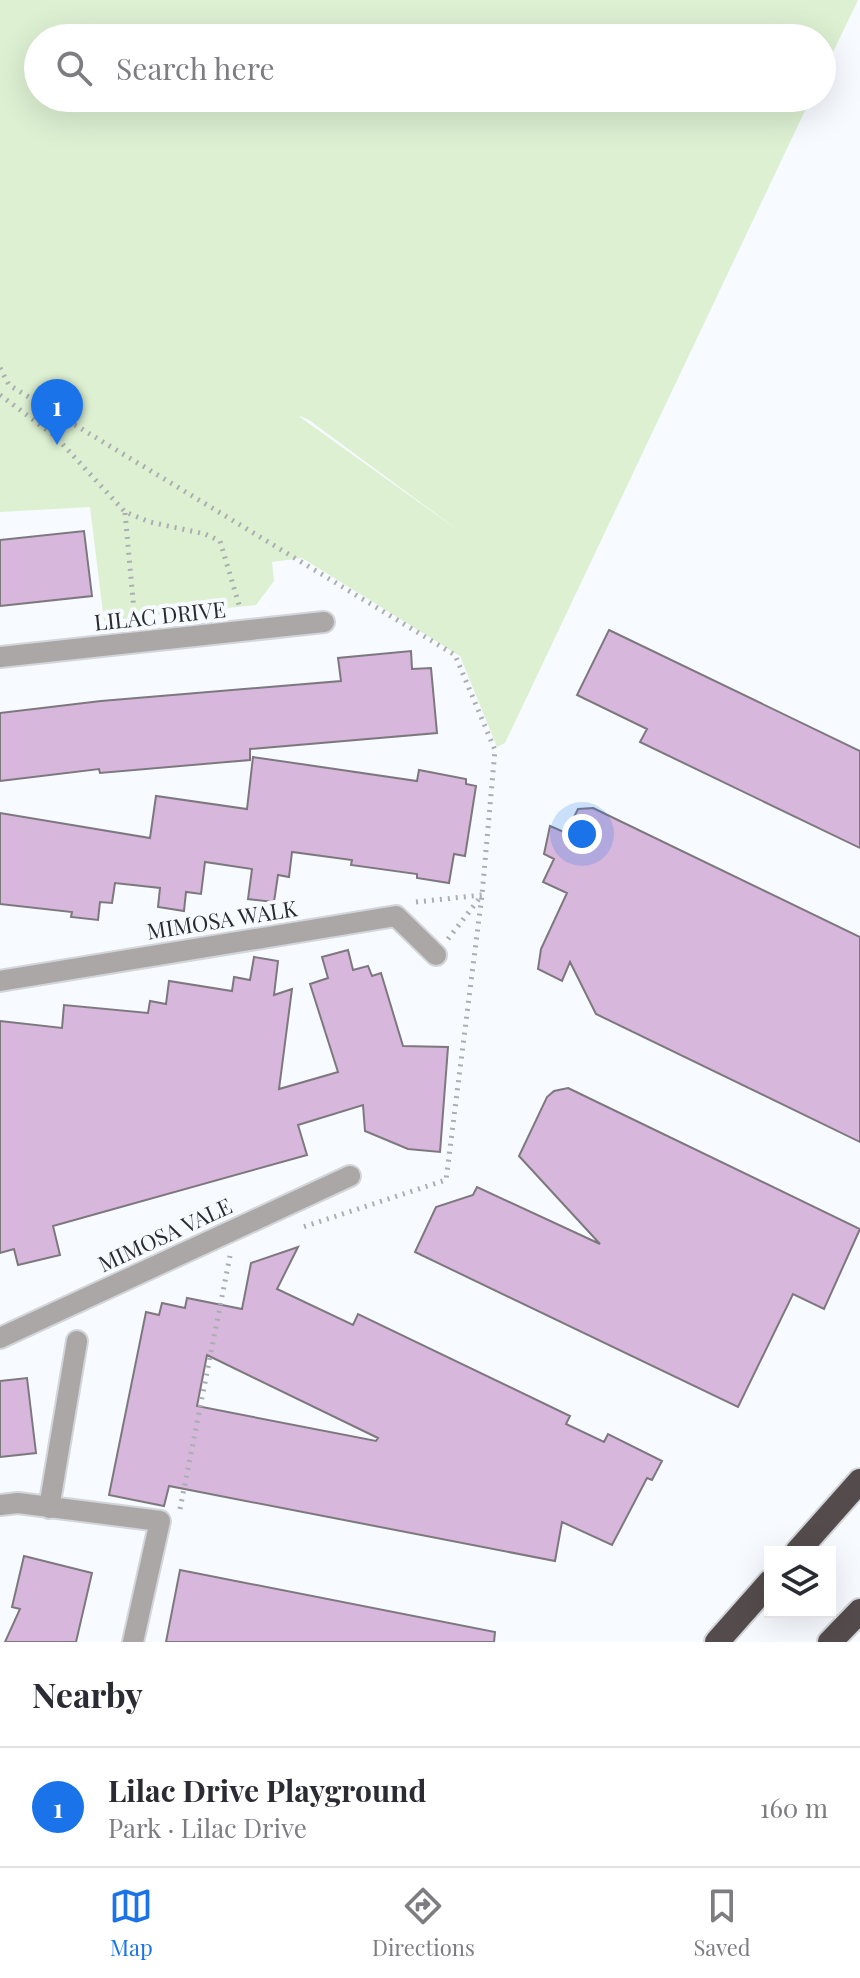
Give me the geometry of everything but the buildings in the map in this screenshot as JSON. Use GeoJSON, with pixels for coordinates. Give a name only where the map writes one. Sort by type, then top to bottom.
{"type":"FeatureCollection","features":[{"type":"Feature","properties":{"kind":"highway"},"geometry":{"type":"LineString","coordinates":[[802,1546],[860,1481]]}},
{"type":"Feature","properties":{"kind":"highway"},"geometry":{"type":"LineString","coordinates":[[717,1642],[764,1589]]}},
{"type":"Feature","properties":{"kind":"highway"},"geometry":{"type":"LineString","coordinates":[[830,1642],[860,1611]]}},
{"type":"Feature","properties":{"kind":"street","name":"LILAC DRIVE"},"geometry":{"type":"LineString","coordinates":[[0,657],[324,622]]}},
{"type":"Feature","properties":{"kind":"street","name":"MIMOSA WALK"},"geometry":{"type":"LineString","coordinates":[[0,981],[396,916],[436,955]]}},
{"type":"Feature","properties":{"kind":"street","name":"MIMOSA VALE"},"geometry":{"type":"LineString","coordinates":[[0,1338],[350,1176]]}},
{"type":"Feature","properties":{"kind":"street"},"geometry":{"type":"LineString","coordinates":[[49,1508],[77,1341]]}},
{"type":"Feature","properties":{"kind":"street"},"geometry":{"type":"LineString","coordinates":[[0,1505],[18,1503],[160,1521],[133,1642]]}},
{"type":"Feature","properties":{"kind":"path"},"geometry":{"type":"LineString","coordinates":[[0,368],[9,385],[455,655],[495,750],[482,895],[446,1180],[289,1231]]}},
{"type":"Feature","properties":{"kind":"path"},"geometry":{"type":"LineString","coordinates":[[0,395],[55,436],[125,512],[220,541],[240,609]]}},
{"type":"Feature","properties":{"kind":"path"},"geometry":{"type":"LineString","coordinates":[[125,512],[137,618]]}},
{"type":"Feature","properties":{"kind":"path"},"geometry":{"type":"LineString","coordinates":[[178,1521],[231,1251]]}},
{"type":"Feature","properties":{"kind":"green space"},"geometry":{"type":"Polygon","coordinates":[[[0,0],[858,0],[836,46],[836,24],[24,24],[24,112],[804,112],[505,743],[497,747],[460,656],[302,558],[272,562],[274,581],[256,605],[104,621],[90,507],[0,512],[0,0]],[[300,416],[300,417],[466,536],[309,420],[300,416]]]}},
{"type":"Feature","properties":{"kind":"place","name":"Lilac Drive Playground"},"geometry":{"type":"Point","coordinates":[57,445]}}]}
